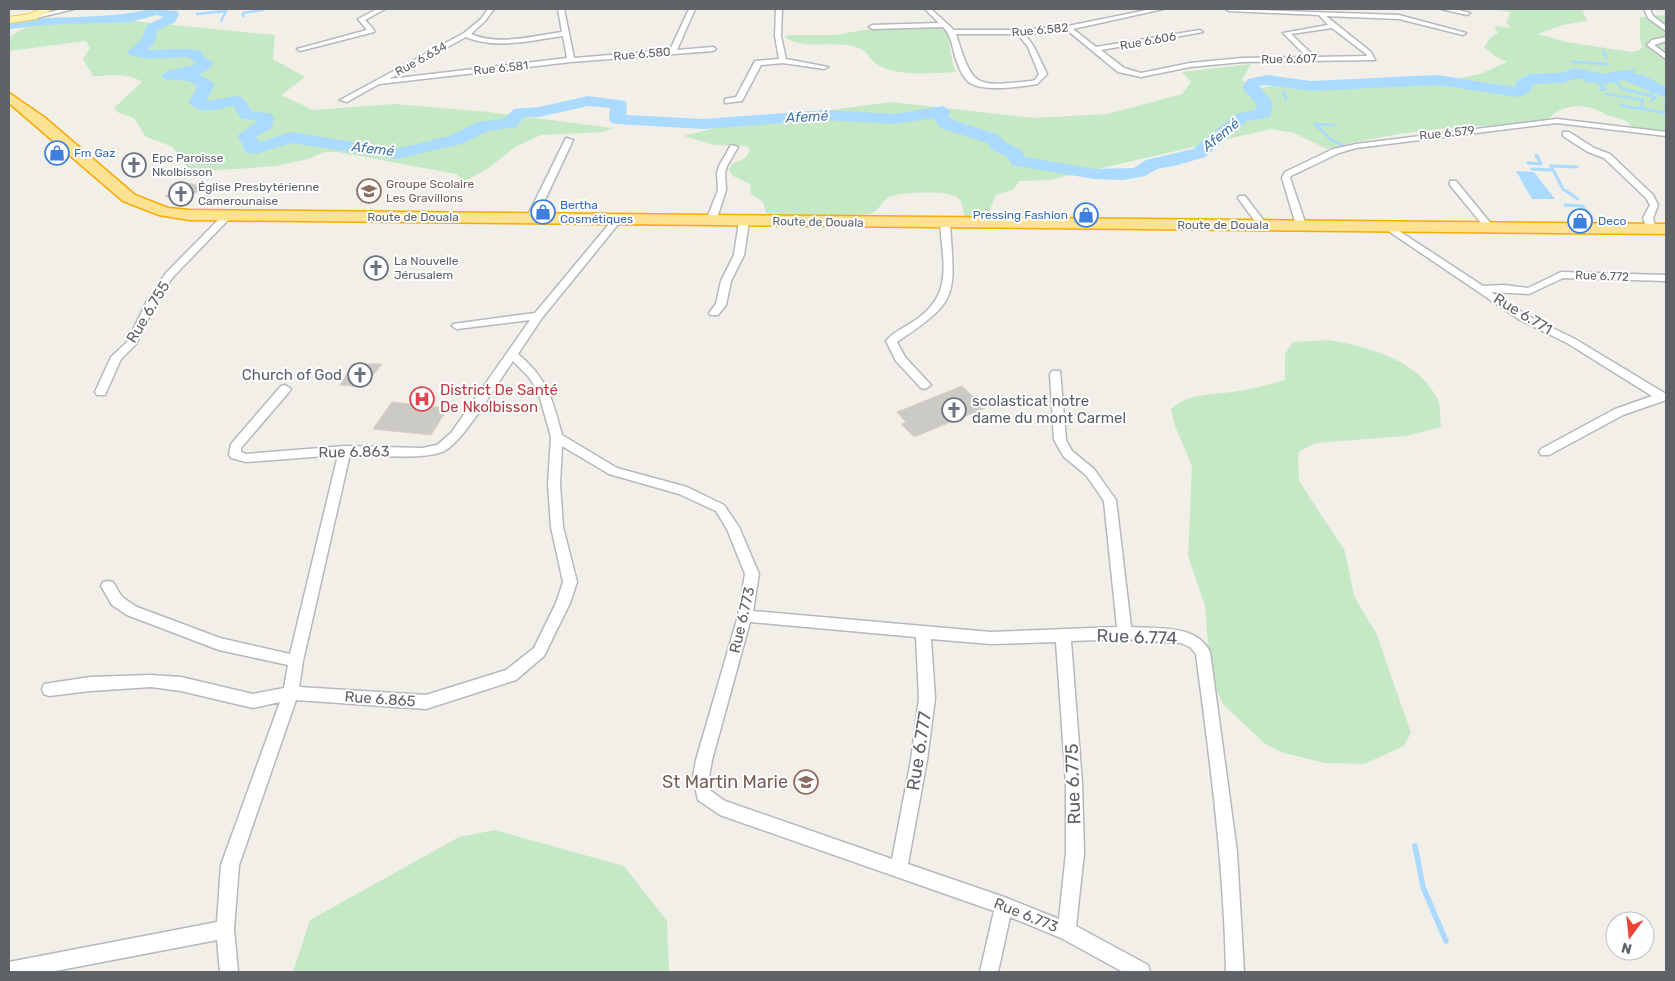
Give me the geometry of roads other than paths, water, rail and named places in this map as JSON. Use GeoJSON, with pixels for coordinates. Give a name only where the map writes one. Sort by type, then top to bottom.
{"type":"FeatureCollection","features":[{"type":"Feature","properties":{"kind":"highway","name":"Route de Douala"},"geometry":{"type":"LineString","coordinates":[[9,98],[39,120],[129,198],[165,212],[226,217],[1659,229]]}},
{"type":"Feature","properties":{"kind":"main road"},"geometry":{"type":"LineString","coordinates":[[9,30],[47,9]]}},
{"type":"Feature","properties":{"kind":"main road"},"geometry":{"type":"LineString","coordinates":[[9,20],[32,17]]}},
{"type":"Feature","properties":{"kind":"street"},"geometry":{"type":"LineString","coordinates":[[32,17],[71,9]]}},
{"type":"Feature","properties":{"kind":"street"},"geometry":{"type":"LineString","coordinates":[[300,49],[372,31],[361,19],[382,9]]}},
{"type":"Feature","properties":{"kind":"street","name":"Rue 6.634"},"geometry":{"type":"LineString","coordinates":[[344,100],[466,34],[477,26],[491,9]]}},
{"type":"Feature","properties":{"kind":"street"},"geometry":{"type":"LineString","coordinates":[[561,9],[567,33],[570,60]]}},
{"type":"Feature","properties":{"kind":"street"},"geometry":{"type":"LineString","coordinates":[[673,51],[692,9]]}},
{"type":"Feature","properties":{"kind":"street"},"geometry":{"type":"LineString","coordinates":[[779,9],[778,36],[783,61]]}},
{"type":"Feature","properties":{"kind":"street"},"geometry":{"type":"LineString","coordinates":[[928,9],[952,32],[962,65],[970,80],[975,83],[1037,82],[1043,74],[1031,47],[1020,32]]}},
{"type":"Feature","properties":{"kind":"street","name":"Rue 6.582"},"geometry":{"type":"LineString","coordinates":[[952,32],[1020,32],[1068,28],[1160,9]]}},
{"type":"Feature","properties":{"kind":"street"},"geometry":{"type":"LineString","coordinates":[[1229,9],[1412,19],[1463,34]]}},
{"type":"Feature","properties":{"kind":"street"},"geometry":{"type":"LineString","coordinates":[[1357,9],[1367,16]]}},
{"type":"Feature","properties":{"kind":"street"},"geometry":{"type":"LineString","coordinates":[[1444,9],[1467,13]]}},
{"type":"Feature","properties":{"kind":"street"},"geometry":{"type":"LineString","coordinates":[[1647,9],[1650,17],[1666,29]]}},
{"type":"Feature","properties":{"kind":"street","name":"Rue 6.607"},"geometry":{"type":"LineString","coordinates":[[1096,49],[1121,70],[1141,75],[1211,62],[1372,58],[1366,50],[1333,26],[1322,15]]}},
{"type":"Feature","properties":{"kind":"street"},"geometry":{"type":"LineString","coordinates":[[872,27],[945,25]]}},
{"type":"Feature","properties":{"kind":"street"},"geometry":{"type":"LineString","coordinates":[[1312,58],[1286,33],[1333,26]]}},
{"type":"Feature","properties":{"kind":"street"},"geometry":{"type":"LineString","coordinates":[[1068,28],[1096,49]]}},
{"type":"Feature","properties":{"kind":"street"},"geometry":{"type":"LineString","coordinates":[[1135,32],[1149,41]]}},
{"type":"Feature","properties":{"kind":"street","name":"Rue 6.606"},"geometry":{"type":"LineString","coordinates":[[1096,49],[1200,32]]}},
{"type":"Feature","properties":{"kind":"street"},"geometry":{"type":"LineString","coordinates":[[466,34],[478,40],[495,41],[567,33]]}},
{"type":"Feature","properties":{"kind":"street"},"geometry":{"type":"LineString","coordinates":[[1666,39],[1654,41],[1650,45],[1666,57]]}},
{"type":"Feature","properties":{"kind":"street","name":"Rue 6.580"},"geometry":{"type":"LineString","coordinates":[[570,60],[713,49]]}},
{"type":"Feature","properties":{"kind":"street","name":"Rue 6.581"},"geometry":{"type":"LineString","coordinates":[[379,82],[570,60]]}},
{"type":"Feature","properties":{"kind":"street"},"geometry":{"type":"LineString","coordinates":[[728,101],[739,99],[758,62],[783,61],[824,67]]}},
{"type":"Feature","properties":{"kind":"street","name":"Rue 6.579"},"geometry":{"type":"LineString","coordinates":[[1301,225],[1286,178],[1288,174],[1336,151],[1420,136],[1557,121],[1666,134]]}},
{"type":"Feature","properties":{"kind":"street"},"geometry":{"type":"LineString","coordinates":[[1566,134],[1591,150],[1607,156],[1650,197],[1654,204],[1648,218],[1659,229]]}},
{"type":"Feature","properties":{"kind":"street"},"geometry":{"type":"LineString","coordinates":[[531,219],[569,140]]}},
{"type":"Feature","properties":{"kind":"street"},"geometry":{"type":"LineString","coordinates":[[711,221],[722,190],[721,173],[723,166],[734,148]]}},
{"type":"Feature","properties":{"kind":"street"},"geometry":{"type":"LineString","coordinates":[[1453,183],[1489,227]]}},
{"type":"Feature","properties":{"kind":"street"},"geometry":{"type":"LineString","coordinates":[[1242,198],[1262,225]]}},
{"type":"Feature","properties":{"kind":"street","name":"Rue 6.755"},"geometry":{"type":"LineString","coordinates":[[101,392],[116,357],[131,344],[152,301],[169,275],[226,217]]}},
{"type":"Feature","properties":{"kind":"street"},"geometry":{"type":"LineString","coordinates":[[557,438],[543,385],[528,367],[512,355],[538,316],[617,220]]}},
{"type":"Feature","properties":{"kind":"street"},"geometry":{"type":"LineString","coordinates":[[714,312],[721,304],[726,281],[739,255],[744,222]]}},
{"type":"Feature","properties":{"kind":"street"},"geometry":{"type":"LineString","coordinates":[[925,385],[900,359],[891,341],[930,314],[944,297],[948,267],[945,224]]}},
{"type":"Feature","properties":{"kind":"street","name":"Rue 6.771"},"geometry":{"type":"LineString","coordinates":[[1387,226],[1524,318],[1571,341],[1665,397]]}},
{"type":"Feature","properties":{"kind":"street","name":"Rue 6.772"},"geometry":{"type":"LineString","coordinates":[[1482,289],[1504,288],[1529,291],[1560,275],[1666,278]]}},
{"type":"Feature","properties":{"kind":"street"},"geometry":{"type":"LineString","coordinates":[[457,326],[538,316]]}},
{"type":"Feature","properties":{"kind":"street","name":"Rue 6.863"},"geometry":{"type":"LineString","coordinates":[[285,389],[235,447],[235,455],[246,458],[345,450],[422,452],[441,448],[455,436],[512,355]]}},
{"type":"Feature","properties":{"kind":"street"},"geometry":{"type":"LineString","coordinates":[[1056,374],[1060,440],[1068,454],[1090,472],[1110,500],[1125,633]]}},
{"type":"Feature","properties":{"kind":"street"},"geometry":{"type":"LineString","coordinates":[[1545,452],[1619,412],[1665,397]]}},
{"type":"Feature","properties":{"kind":"street","name":"Rue 6.773"},"geometry":{"type":"LineString","coordinates":[[557,438],[613,471],[683,490],[720,508],[733,527],[752,574],[745,616],[704,760],[701,777],[704,795],[720,807],[1004,906],[1067,932],[1141,972]]}},
{"type":"Feature","properties":{"kind":"street","name":"Rue 6.865"},"geometry":{"type":"LineString","coordinates":[[49,689],[109,682],[151,681],[181,684],[253,701],[291,693],[426,702],[511,675],[539,652],[563,604],[570,582],[557,528],[554,484],[557,438]]}},
{"type":"Feature","properties":{"kind":"street"},"geometry":{"type":"LineString","coordinates":[[229,972],[225,929],[230,864],[291,693],[296,661],[345,450]]}},
{"type":"Feature","properties":{"kind":"street"},"geometry":{"type":"LineString","coordinates":[[108,586],[117,600],[132,611],[157,621],[219,644],[296,661]]}},
{"type":"Feature","properties":{"kind":"street","name":"Rue 6.774"},"geometry":{"type":"LineString","coordinates":[[745,616],[991,638],[1125,633],[1183,637],[1195,643],[1203,652],[1230,868],[1235,925],[1235,972]]}},
{"type":"Feature","properties":{"kind":"street","name":"Rue 6.777"},"geometry":{"type":"LineString","coordinates":[[899,868],[919,760],[927,698],[923,632]]}},
{"type":"Feature","properties":{"kind":"street","name":"Rue 6.775"},"geometry":{"type":"LineString","coordinates":[[1063,636],[1074,783],[1075,853],[1067,932]]}},
{"type":"Feature","properties":{"kind":"street"},"geometry":{"type":"LineString","coordinates":[[989,972],[1004,906]]}},
{"type":"Feature","properties":{"kind":"street"},"geometry":{"type":"LineString","coordinates":[[9,971],[225,929]]}},
{"type":"Feature","properties":{"kind":"water"},"geometry":{"type":"Polygon","coordinates":[[[1516,171],[1534,172],[1555,199],[1532,199],[1516,171]]]}},
{"type":"Feature","properties":{"kind":"waterway"},"geometry":{"type":"LineString","coordinates":[[243,16],[243,13],[263,10]]}},
{"type":"Feature","properties":{"kind":"waterway","name":"Afemé"},"geometry":{"type":"LineString","coordinates":[[9,25],[43,21],[130,18],[157,11]]}},
{"type":"Feature","properties":{"kind":"waterway","name":"Afemé"},"geometry":{"type":"LineString","coordinates":[[157,11],[172,14],[170,19],[152,28],[148,42],[134,52],[142,54],[197,54],[195,57],[206,63],[203,67],[195,71],[169,76],[191,76],[207,84],[197,102],[203,106],[237,101],[247,115],[266,117],[266,124],[245,136],[251,142],[251,148],[256,149],[291,137],[304,141],[341,144],[396,154],[456,140],[484,126],[510,123],[514,116],[520,112],[539,112],[588,101],[619,104],[617,119],[704,124],[825,115],[895,119],[943,111],[940,116],[947,124],[993,139],[1000,147],[1014,153],[1018,161],[1094,174],[1123,175],[1139,172],[1152,164],[1178,160],[1199,153],[1242,117],[1264,114],[1265,103],[1250,88],[1253,82],[1267,80],[1311,86],[1437,80],[1518,92],[1523,90],[1523,84],[1530,79],[1562,78],[1576,73],[1604,79],[1625,75],[1642,80],[1666,93]]}},
{"type":"Feature","properties":{"kind":"waterway"},"geometry":{"type":"LineString","coordinates":[[197,14],[226,11],[221,21]]}},
{"type":"Feature","properties":{"kind":"waterway"},"geometry":{"type":"LineString","coordinates":[[1603,51],[1606,58]]}},
{"type":"Feature","properties":{"kind":"waterway"},"geometry":{"type":"LineString","coordinates":[[1572,62],[1608,64]]}},
{"type":"Feature","properties":{"kind":"waterway","name":"Afemé"},"geometry":{"type":"LineString","coordinates":[[1627,76],[1626,73],[1634,70]]}},
{"type":"Feature","properties":{"kind":"waterway"},"geometry":{"type":"LineString","coordinates":[[1586,81],[1597,82],[1606,89],[1600,90]]}},
{"type":"Feature","properties":{"kind":"waterway"},"geometry":{"type":"LineString","coordinates":[[1615,81],[1622,89],[1656,97],[1651,101]]}},
{"type":"Feature","properties":{"kind":"waterway"},"geometry":{"type":"LineString","coordinates":[[1651,95],[1653,85]]}},
{"type":"Feature","properties":{"kind":"waterway"},"geometry":{"type":"LineString","coordinates":[[1283,91],[1286,99]]}},
{"type":"Feature","properties":{"kind":"waterway"},"geometry":{"type":"LineString","coordinates":[[1607,94],[1643,100],[1641,108]]}},
{"type":"Feature","properties":{"kind":"waterway"},"geometry":{"type":"LineString","coordinates":[[1620,105],[1666,113]]}},
{"type":"Feature","properties":{"kind":"waterway"},"geometry":{"type":"LineString","coordinates":[[1315,124],[1330,139],[1348,148]]}},
{"type":"Feature","properties":{"kind":"waterway"},"geometry":{"type":"LineString","coordinates":[[1316,124],[1334,125]]}},
{"type":"Feature","properties":{"kind":"waterway"},"geometry":{"type":"LineString","coordinates":[[1528,163],[1541,164],[1537,156]]}},
{"type":"Feature","properties":{"kind":"waterway"},"geometry":{"type":"LineString","coordinates":[[1577,167],[1551,166],[1563,189],[1578,199]]}},
{"type":"Feature","properties":{"kind":"waterway"},"geometry":{"type":"LineString","coordinates":[[1532,169],[1553,170]]}},
{"type":"Feature","properties":{"kind":"waterway"},"geometry":{"type":"LineString","coordinates":[[1565,205],[1582,206],[1592,218]]}},
{"type":"Feature","properties":{"kind":"waterway"},"geometry":{"type":"LineString","coordinates":[[1415,846],[1423,887],[1446,941]]}},
{"type":"Feature","properties":{"kind":"place","name":"Fm Gaz"},"geometry":{"type":"Point","coordinates":[57,153]}},
{"type":"Feature","properties":{"kind":"place","name":"Epc Paroisse Nkolbisson"},"geometry":{"type":"Point","coordinates":[134,165]}},
{"type":"Feature","properties":{"kind":"place","name":"Groupe Scolaire Les Gravillons"},"geometry":{"type":"Point","coordinates":[369,191]}},
{"type":"Feature","properties":{"kind":"place","name":"Église Presbytérienne Camerounaise"},"geometry":{"type":"Point","coordinates":[181,194]}},
{"type":"Feature","properties":{"kind":"place","name":"Bertha Cosmétiques"},"geometry":{"type":"Point","coordinates":[543,212]}},
{"type":"Feature","properties":{"kind":"place","name":"Pressing Fashion"},"geometry":{"type":"Point","coordinates":[1086,215]}},
{"type":"Feature","properties":{"kind":"place","name":"Deco"},"geometry":{"type":"Point","coordinates":[1580,221]}},
{"type":"Feature","properties":{"kind":"place","name":"La Nouvelle Jérusalem"},"geometry":{"type":"Point","coordinates":[376,268]}},
{"type":"Feature","properties":{"kind":"place","name":"Church of God"},"geometry":{"type":"Point","coordinates":[360,375]}},
{"type":"Feature","properties":{"kind":"place","name":"District De Santé De Nkolbisson"},"geometry":{"type":"Point","coordinates":[422,399]}},
{"type":"Feature","properties":{"kind":"place","name":"scolasticat notre dame du mont Carmel"},"geometry":{"type":"Point","coordinates":[954,410]}},
{"type":"Feature","properties":{"kind":"place","name":"St Martin Marie"},"geometry":{"type":"Point","coordinates":[806,782]}}]}
